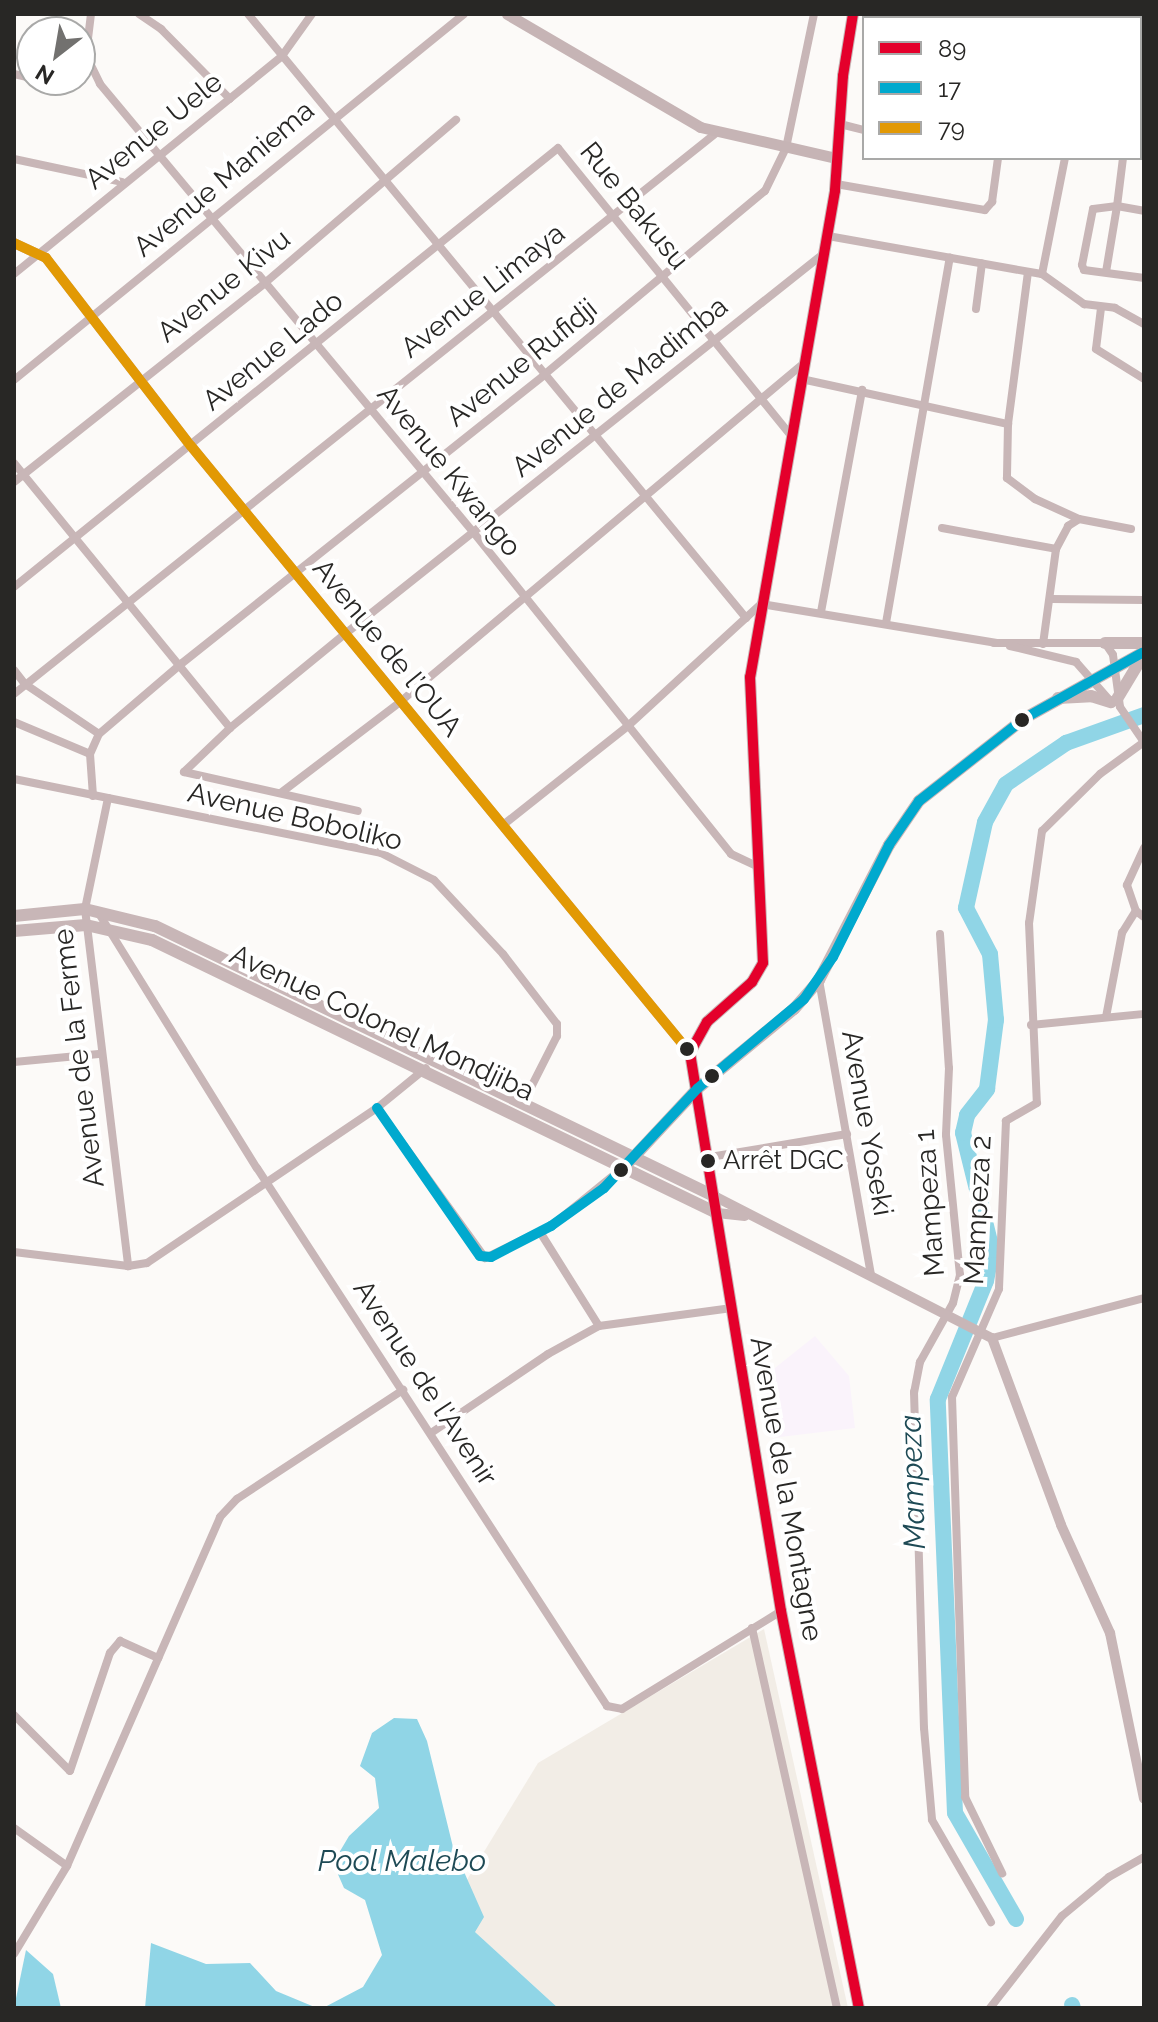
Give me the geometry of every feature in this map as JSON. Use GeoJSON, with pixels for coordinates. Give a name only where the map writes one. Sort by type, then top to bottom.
{"type":"FeatureCollection","features":[{"type":"Feature","properties":{"kind":"main road"},"geometry":{"type":"LineString","coordinates":[[507,14],[654,102],[716,133],[837,158]]}},
{"type":"Feature","properties":{"kind":"main road"},"geometry":{"type":"LineString","coordinates":[[690,1053],[707,1022],[752,982],[763,963],[749,697],[761,604],[806,380],[836,184],[853,14]]}},
{"type":"Feature","properties":{"kind":"main road"},"geometry":{"type":"LineString","coordinates":[[1105,643],[1144,643]]}},
{"type":"Feature","properties":{"kind":"main road"},"geometry":{"type":"LineString","coordinates":[[629,1162],[698,1088],[794,1009],[819,980],[889,845],[919,801],[1055,699],[1093,676],[1144,653]]}},
{"type":"Feature","properties":{"kind":"main road"},"geometry":{"type":"LineString","coordinates":[[1055,699],[1091,696],[1116,705],[1144,653]]}},
{"type":"Feature","properties":{"kind":"main road","name":"Avenue Colonel Mondjiba"},"geometry":{"type":"LineString","coordinates":[[14,916],[91,910],[155,926],[524,1101],[717,1213]]}},
{"type":"Feature","properties":{"kind":"main road","name":"Avenue Colonel Mondjiba"},"geometry":{"type":"LineString","coordinates":[[14,931],[86,925],[106,927],[152,940],[425,1071],[629,1162],[714,1196]]}},
{"type":"Feature","properties":{"kind":"main road","name":"Avenue de la Montagne"},"geometry":{"type":"LineString","coordinates":[[690,1053],[710,1157],[781,1611],[859,2008]]}},
{"type":"Feature","properties":{"kind":"street"},"geometry":{"type":"LineString","coordinates":[[139,14],[161,29],[230,99]]}},
{"type":"Feature","properties":{"kind":"street"},"geometry":{"type":"LineString","coordinates":[[248,14],[746,618]]}},
{"type":"Feature","properties":{"kind":"street","name":"Avenue Uele"},"geometry":{"type":"LineString","coordinates":[[14,274],[122,182],[282,56],[312,14]]}},
{"type":"Feature","properties":{"kind":"street","name":"Avenue Maniema"},"geometry":{"type":"LineString","coordinates":[[14,380],[464,14]]}},
{"type":"Feature","properties":{"kind":"street","name":"Avenue Rufidji"},"geometry":{"type":"LineString","coordinates":[[90,754],[99,734],[181,664],[545,374],[765,191],[786,148],[814,14]]}},
{"type":"Feature","properties":{"kind":"street","name":"Avenue Kwango"},"geometry":{"type":"LineString","coordinates":[[96,78],[474,533],[522,597],[731,854],[759,867]]}},
{"type":"Feature","properties":{"kind":"street","name":"Avenue Kivu"},"geometry":{"type":"LineString","coordinates":[[14,482],[266,282],[456,120]]}},
{"type":"Feature","properties":{"kind":"street"},"geometry":{"type":"LineString","coordinates":[[840,124],[862,130]]}},
{"type":"Feature","properties":{"kind":"street","name":"Avenue Limaya"},"geometry":{"type":"LineString","coordinates":[[14,694],[716,133]]}},
{"type":"Feature","properties":{"kind":"street","name":"Rue Bakusu"},"geometry":{"type":"LineString","coordinates":[[558,148],[795,441]]}},
{"type":"Feature","properties":{"kind":"street","name":"Avenue Lado"},"geometry":{"type":"LineString","coordinates":[[14,587],[558,148]]}},
{"type":"Feature","properties":{"kind":"street"},"geometry":{"type":"LineString","coordinates":[[14,159],[122,182]]}},
{"type":"Feature","properties":{"kind":"street"},"geometry":{"type":"LineString","coordinates":[[836,184],[985,210],[992,202],[998,160]]}},
{"type":"Feature","properties":{"kind":"street"},"geometry":{"type":"LineString","coordinates":[[1042,274],[1065,160]]}},
{"type":"Feature","properties":{"kind":"street"},"geometry":{"type":"LineString","coordinates":[[1106,272],[1123,160]]}},
{"type":"Feature","properties":{"kind":"street"},"geometry":{"type":"LineString","coordinates":[[1144,211],[1117,206],[1093,209],[1082,265],[1084,270],[1144,278]]}},
{"type":"Feature","properties":{"kind":"street"},"geometry":{"type":"LineString","coordinates":[[828,236],[1042,274],[1084,304],[1115,308],[1144,324]]}},
{"type":"Feature","properties":{"kind":"street"},"geometry":{"type":"LineString","coordinates":[[14,243],[41,253]]}},
{"type":"Feature","properties":{"kind":"street","name":"Avenue de Madimba"},"geometry":{"type":"LineString","coordinates":[[282,792],[184,772],[230,728],[345,634],[713,338],[825,252]]}},
{"type":"Feature","properties":{"kind":"street","name":"Avenue de l’OUA"},"geometry":{"type":"LineString","coordinates":[[41,253],[191,446],[690,1053]]}},
{"type":"Feature","properties":{"kind":"street"},"geometry":{"type":"LineString","coordinates":[[886,623],[922,402],[950,258]]}},
{"type":"Feature","properties":{"kind":"street"},"geometry":{"type":"LineString","coordinates":[[976,309],[982,263]]}},
{"type":"Feature","properties":{"kind":"street"},"geometry":{"type":"LineString","coordinates":[[1028,272],[1008,424],[1007,478],[1035,499],[1079,519],[1131,529]]}},
{"type":"Feature","properties":{"kind":"street"},"geometry":{"type":"LineString","coordinates":[[1101,308],[1096,349],[1144,379]]}},
{"type":"Feature","properties":{"kind":"street"},"geometry":{"type":"LineString","coordinates":[[282,792],[400,702],[808,360]]}},
{"type":"Feature","properties":{"kind":"street"},"geometry":{"type":"LineString","coordinates":[[806,380],[922,402],[1008,424]]}},
{"type":"Feature","properties":{"kind":"street"},"geometry":{"type":"LineString","coordinates":[[821,612],[862,390]]}},
{"type":"Feature","properties":{"kind":"street"},"geometry":{"type":"LineString","coordinates":[[14,463],[181,664],[230,728]]}},
{"type":"Feature","properties":{"kind":"street"},"geometry":{"type":"LineString","coordinates":[[1043,644],[1052,599],[1056,549],[1068,526],[1079,519]]}},
{"type":"Feature","properties":{"kind":"street"},"geometry":{"type":"LineString","coordinates":[[942,528],[1056,549]]}},
{"type":"Feature","properties":{"kind":"street"},"geometry":{"type":"LineString","coordinates":[[1052,599],[1144,600]]}},
{"type":"Feature","properties":{"kind":"street"},"geometry":{"type":"LineString","coordinates":[[503,825],[629,725],[761,604],[886,623],[1067,658],[1093,676],[1141,738]]}},
{"type":"Feature","properties":{"kind":"street"},"geometry":{"type":"LineString","coordinates":[[994,643],[1105,643],[1115,665],[1116,705]]}},
{"type":"Feature","properties":{"kind":"street"},"geometry":{"type":"LineString","coordinates":[[14,670],[25,684],[99,734]]}},
{"type":"Feature","properties":{"kind":"street"},"geometry":{"type":"LineString","coordinates":[[14,722],[90,754],[93,796]]}},
{"type":"Feature","properties":{"kind":"street","name":"Mampeza 2"},"geometry":{"type":"LineString","coordinates":[[1002,1873],[969,1812],[964,1786],[952,1397],[977,1327],[999,1289],[1005,1124],[1037,1103],[1031,1025],[1029,912],[1042,831],[1141,738]]}},
{"type":"Feature","properties":{"kind":"street","name":"Avenue Boboliko"},"geometry":{"type":"LineString","coordinates":[[14,779],[381,853],[442,886],[557,1024],[557,1036],[524,1101]]}},
{"type":"Feature","properties":{"kind":"street"},"geometry":{"type":"LineString","coordinates":[[282,792],[358,811]]}},
{"type":"Feature","properties":{"kind":"street","name":"Avenue de la Ferme"},"geometry":{"type":"LineString","coordinates":[[108,798],[86,925],[99,1054],[128,1266]]}},
{"type":"Feature","properties":{"kind":"street"},"geometry":{"type":"LineString","coordinates":[[1144,848],[1127,885],[1136,911],[1144,917]]}},
{"type":"Feature","properties":{"kind":"street","name":"Avenue de l'Avenir"},"geometry":{"type":"LineString","coordinates":[[91,910],[106,927],[265,1181],[611,1709],[622,1709],[781,1611]]}},
{"type":"Feature","properties":{"kind":"street"},"geometry":{"type":"LineString","coordinates":[[1106,1017],[1122,933],[1136,911]]}},
{"type":"Feature","properties":{"kind":"street","name":"Mampeza 1"},"geometry":{"type":"LineString","coordinates":[[940,934],[949,1068],[946,1135],[960,1275],[949,1314],[920,1362],[914,1392],[924,1728],[932,1820],[991,1922]]}},
{"type":"Feature","properties":{"kind":"street","name":"Avenue Yoseki"},"geometry":{"type":"LineString","coordinates":[[819,980],[871,1274]]}},
{"type":"Feature","properties":{"kind":"street"},"geometry":{"type":"LineString","coordinates":[[1031,1025],[1144,1014]]}},
{"type":"Feature","properties":{"kind":"street"},"geometry":{"type":"LineString","coordinates":[[14,1062],[99,1054]]}},
{"type":"Feature","properties":{"kind":"street"},"geometry":{"type":"LineString","coordinates":[[14,1252],[128,1266],[160,1256],[265,1181],[377,1108],[425,1071],[432,1057]]}},
{"type":"Feature","properties":{"kind":"street"},"geometry":{"type":"LineString","coordinates":[[377,1108],[480,1256],[491,1257],[540,1232],[594,1196],[629,1162]]}},
{"type":"Feature","properties":{"kind":"street"},"geometry":{"type":"LineString","coordinates":[[710,1157],[847,1134]]}},
{"type":"Feature","properties":{"kind":"street"},"geometry":{"type":"LineString","coordinates":[[714,1196],[977,1327],[992,1338],[1061,1525],[1101,1610],[1133,1736],[1144,1799]]}},
{"type":"Feature","properties":{"kind":"street"},"geometry":{"type":"LineString","coordinates":[[717,1213],[759,1218]]}},
{"type":"Feature","properties":{"kind":"street"},"geometry":{"type":"LineString","coordinates":[[540,1232],[599,1326]]}},
{"type":"Feature","properties":{"kind":"street"},"geometry":{"type":"LineString","coordinates":[[992,1338],[1144,1298]]}},
{"type":"Feature","properties":{"kind":"street"},"geometry":{"type":"LineString","coordinates":[[431,1433],[548,1354],[599,1326],[732,1308]]}},
{"type":"Feature","properties":{"kind":"street"},"geometry":{"type":"LineString","coordinates":[[14,1954],[67,1866],[199,1556],[228,1508],[403,1390]]}},
{"type":"Feature","properties":{"kind":"street"},"geometry":{"type":"LineString","coordinates":[[752,1628],[837,2008]]}},
{"type":"Feature","properties":{"kind":"street"},"geometry":{"type":"LineString","coordinates":[[14,1715],[70,1771],[110,1653],[120,1641],[158,1658]]}},
{"type":"Feature","properties":{"kind":"street"},"geometry":{"type":"LineString","coordinates":[[1133,1736],[1144,1758]]}},
{"type":"Feature","properties":{"kind":"street"},"geometry":{"type":"LineString","coordinates":[[14,1828],[67,1866]]}},
{"type":"Feature","properties":{"kind":"street"},"geometry":{"type":"LineString","coordinates":[[990,2008],[1062,1916],[1098,1885],[1144,1857]]}},
{"type":"Feature","properties":{"kind":"shaded area"},"geometry":{"type":"Polygon","coordinates":[[[815,1336],[849,1376],[855,1428],[772,1438],[761,1379],[815,1336]]]}},
{"type":"Feature","properties":{"kind":"shaded area"},"geometry":{"type":"Polygon","coordinates":[[[764,1629],[848,2008],[558,2008],[475,1932],[465,1883],[538,1763],[764,1629]]]}},
{"type":"Feature","properties":{"kind":"water","name":"Pool Malebo"},"geometry":{"type":"Polygon","coordinates":[[[394,1718],[417,1719],[427,1741],[453,1847],[484,1917],[475,1932],[558,2008],[323,2008],[363,1987],[382,1955],[365,1900],[344,1888],[333,1863],[349,1836],[379,1808],[375,1778],[360,1766],[372,1733],[394,1718]]]}},
{"type":"Feature","properties":{"kind":"water"},"geometry":{"type":"Polygon","coordinates":[[[151,1943],[206,1964],[250,1963],[276,1991],[317,2008],[145,2008],[151,1943]]]}},
{"type":"Feature","properties":{"kind":"water"},"geometry":{"type":"Polygon","coordinates":[[[26,1950],[53,1974],[61,2008],[14,2008],[26,1950]]]}},
{"type":"Feature","properties":{"kind":"waterway","name":"Mampeza"},"geometry":{"type":"LineString","coordinates":[[1016,1919],[955,1813],[938,1399],[986,1281],[992,1250],[963,1133],[967,1115],[987,1089],[996,1020],[990,954],[966,908],[985,822],[1006,784],[1066,743],[1144,715]]}},
{"type":"Feature","properties":{"kind":"transit line","name":"89"},"geometry":{"type":"LineString","coordinates":[[853,14],[843,76],[835,191],[750,677],[763,963],[752,982],[707,1022],[690,1053],[781,1611],[859,2008]]}},
{"type":"Feature","properties":{"kind":"transit line","name":"79"},"geometry":{"type":"LineString","coordinates":[[14,243],[46,258],[191,446],[690,1053]]}},
{"type":"Feature","properties":{"kind":"transit line","name":"17"},"geometry":{"type":"LineString","coordinates":[[377,1108],[480,1256],[491,1257],[551,1226],[604,1188],[698,1088],[804,999],[833,957],[889,845],[919,801],[1025,718],[1142,653]]}},
{"type":"Feature","properties":{"kind":"place","name":"Arrêt DGC"},"geometry":{"type":"Point","coordinates":[708,1161]}}]}
